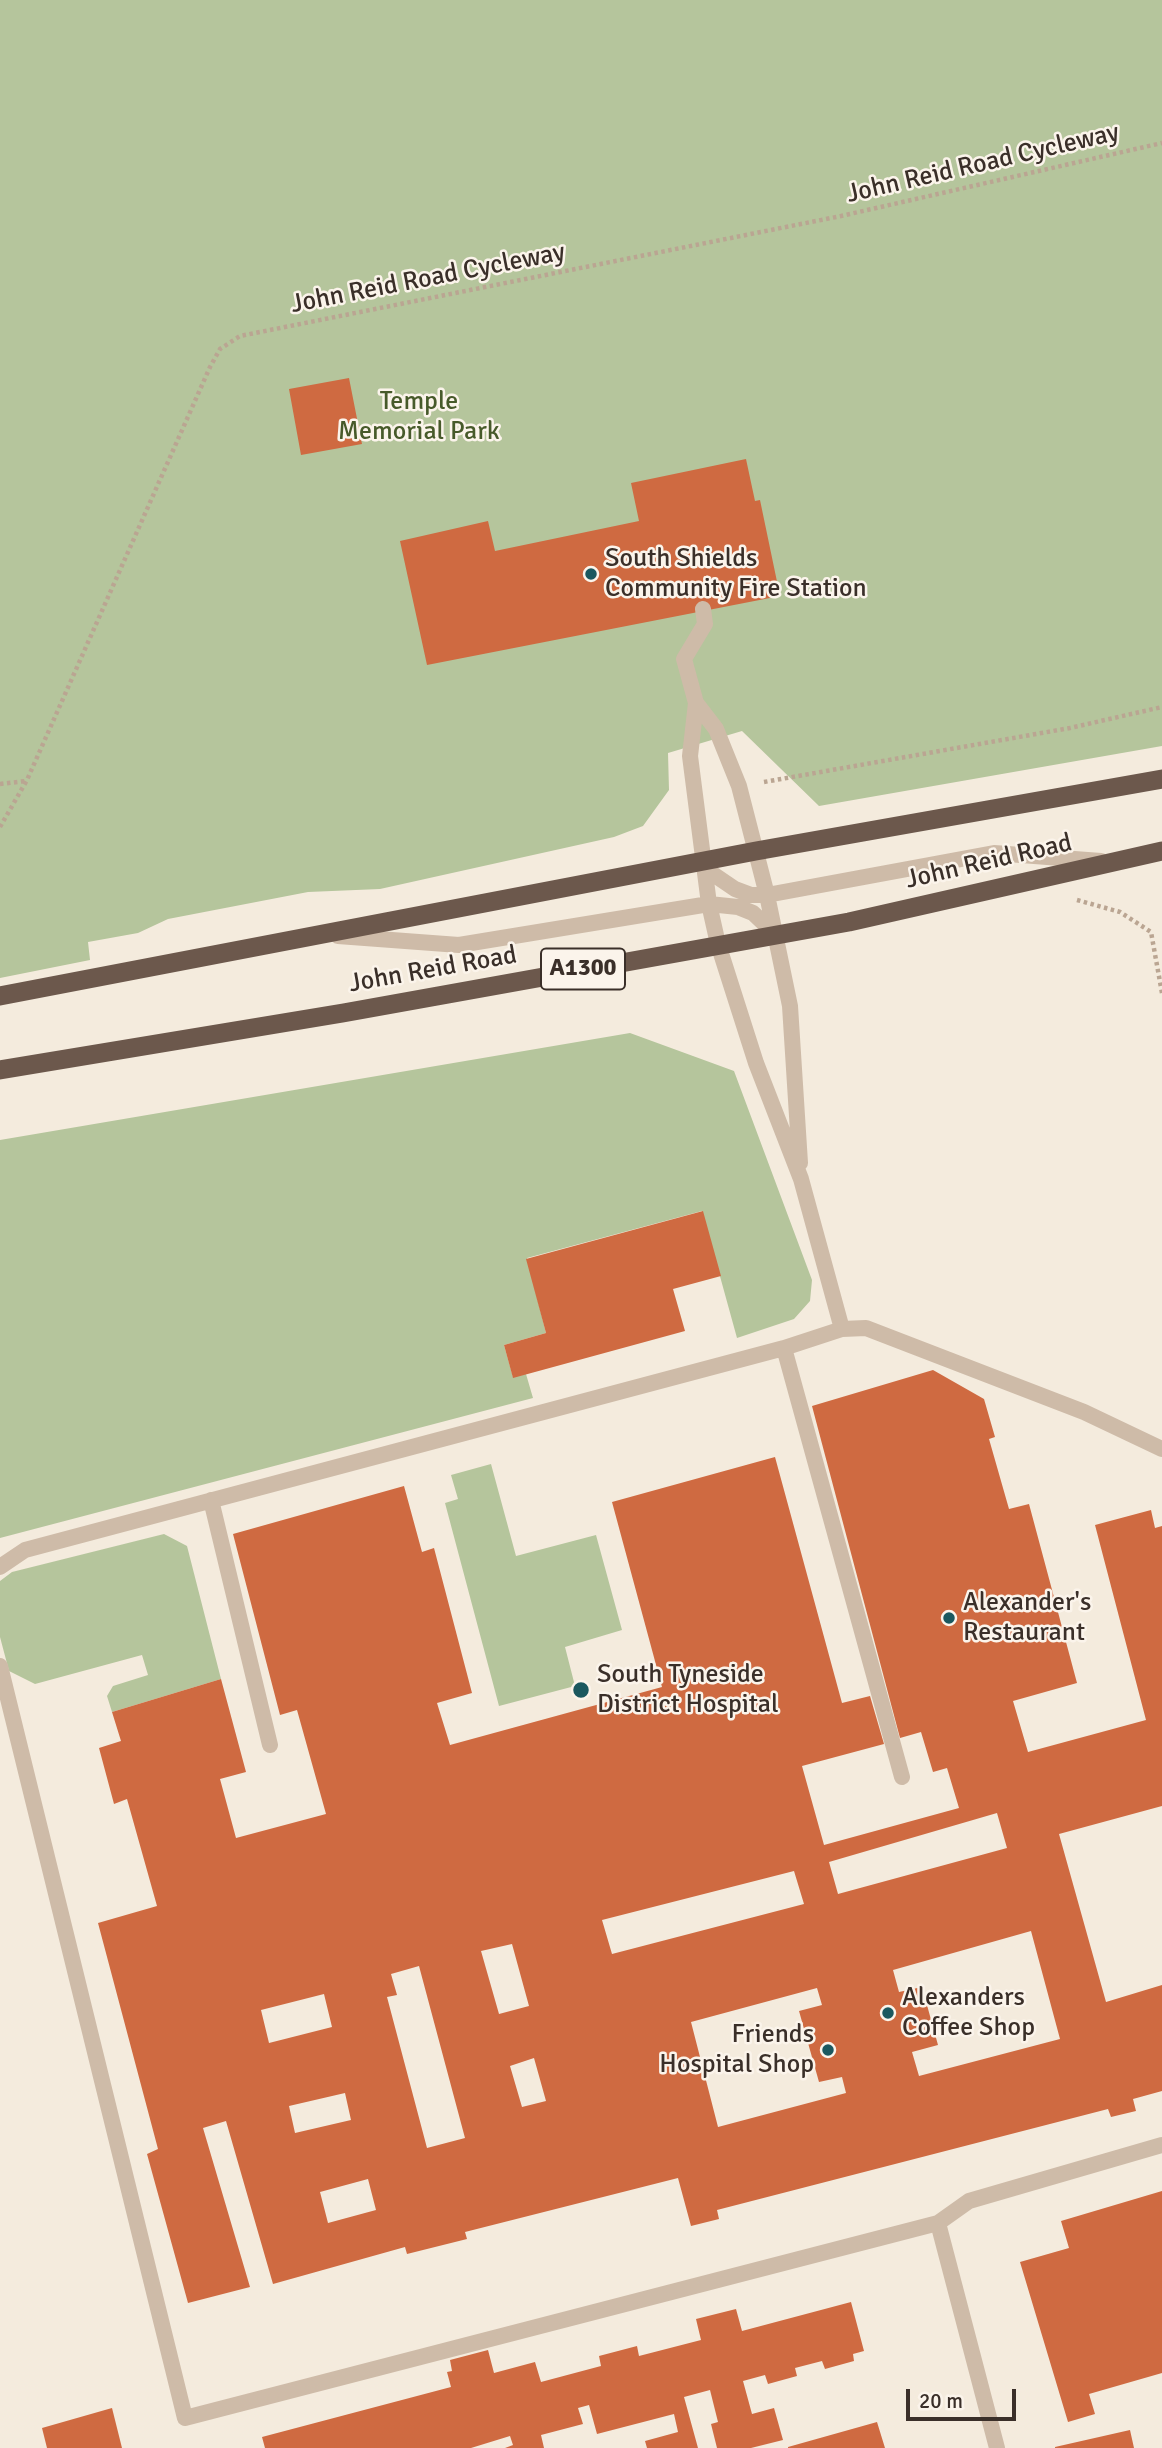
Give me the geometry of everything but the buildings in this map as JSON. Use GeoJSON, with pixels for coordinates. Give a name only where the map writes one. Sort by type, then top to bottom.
{"type":"FeatureCollection","features":[{"type":"Feature","properties":{"kind":"highway","name":"John Reid Road"},"geometry":{"type":"LineString","coordinates":[[0,996],[756,851],[1162,779]]}},
{"type":"Feature","properties":{"kind":"highway","name":"John Reid Road"},"geometry":{"type":"LineString","coordinates":[[0,1070],[343,1013],[849,922],[1162,850]]}},
{"type":"Feature","properties":{"kind":"lane"},"geometry":{"type":"LineString","coordinates":[[703,609],[705,624],[684,659],[696,703],[690,756],[709,904],[718,944],[756,1063],[801,1179],[842,1329]]}},
{"type":"Feature","properties":{"kind":"lane"},"geometry":{"type":"LineString","coordinates":[[696,703],[716,729],[739,786],[776,935],[790,1006],[801,1179]]}},
{"type":"Feature","properties":{"kind":"lane"},"geometry":{"type":"LineString","coordinates":[[703,861],[710,872],[734,889],[751,895],[766,895],[994,853],[1110,862]]}},
{"type":"Feature","properties":{"kind":"lane"},"geometry":{"type":"LineString","coordinates":[[323,934],[458,945],[709,904],[738,906],[767,923],[776,935]]}},
{"type":"Feature","properties":{"kind":"lane"},"geometry":{"type":"LineString","coordinates":[[0,1567],[25,1550],[784,1348],[842,1329],[866,1328],[1084,1412],[1162,1449]]}},
{"type":"Feature","properties":{"kind":"lane"},"geometry":{"type":"LineString","coordinates":[[784,1348],[902,1777]]}},
{"type":"Feature","properties":{"kind":"lane"},"geometry":{"type":"LineString","coordinates":[[211,1500],[270,1745]]}},
{"type":"Feature","properties":{"kind":"lane"},"geometry":{"type":"LineString","coordinates":[[0,1666],[185,2418],[938,2223],[969,2201],[1162,2146]]}},
{"type":"Feature","properties":{"kind":"lane"},"geometry":{"type":"LineString","coordinates":[[938,2223],[997,2448]]}},
{"type":"Feature","properties":{"kind":"path","name":"John Reid Road Cycleway"},"geometry":{"type":"LineString","coordinates":[[0,827],[27,780],[210,367],[220,349],[240,336],[841,216],[1162,143]]}},
{"type":"Feature","properties":{"kind":"path"},"geometry":{"type":"LineString","coordinates":[[739,786],[1069,728],[1162,707]]}},
{"type":"Feature","properties":{"kind":"path"},"geometry":{"type":"LineString","coordinates":[[0,784],[27,780]]}},
{"type":"Feature","properties":{"kind":"path"},"geometry":{"type":"LineString","coordinates":[[1065,898],[1119,912],[1151,932],[1162,993]]}},
{"type":"Feature","properties":{"kind":"green space","name":"Temple Memorial Park"},"geometry":{"type":"Polygon","coordinates":[[[0,0],[1162,0],[1162,746],[819,806],[742,731],[668,753],[669,790],[643,826],[614,837],[380,889],[308,892],[168,919],[138,933],[88,942],[90,960],[0,978],[0,0]]]}},
{"type":"Feature","properties":{"kind":"green space"},"geometry":{"type":"Polygon","coordinates":[[[630,1033],[734,1071],[812,1280],[810,1301],[794,1319],[737,1338],[702,1211],[527,1258],[546,1333],[504,1345],[513,1377],[526,1374],[533,1398],[0,1538],[0,1140],[630,1033]]]}},
{"type":"Feature","properties":{"kind":"green space"},"geometry":{"type":"Polygon","coordinates":[[[491,1464],[516,1556],[596,1535],[622,1630],[565,1647],[575,1686],[499,1706],[445,1503],[458,1499],[451,1475],[491,1464]]]}},
{"type":"Feature","properties":{"kind":"green space"},"geometry":{"type":"Polygon","coordinates":[[[164,1534],[187,1546],[221,1679],[112,1712],[107,1696],[113,1686],[148,1675],[142,1655],[35,1684],[9,1671],[0,1637],[0,1581],[12,1572],[164,1534]]]}},
{"type":"Feature","properties":{"kind":"place","name":"South Shields Community Fire Station"},"geometry":{"type":"Point","coordinates":[591,574]}},
{"type":"Feature","properties":{"kind":"place","name":"Alexander's Restaurant"},"geometry":{"type":"Point","coordinates":[949,1618]}},
{"type":"Feature","properties":{"kind":"place","name":"South Tyneside District Hospital"},"geometry":{"type":"Point","coordinates":[581,1690]}},
{"type":"Feature","properties":{"kind":"place","name":"Alexanders Coffee Shop"},"geometry":{"type":"Point","coordinates":[888,2013]}},
{"type":"Feature","properties":{"kind":"place","name":"Friends Hospital Shop"},"geometry":{"type":"Point","coordinates":[828,2050]}}]}
